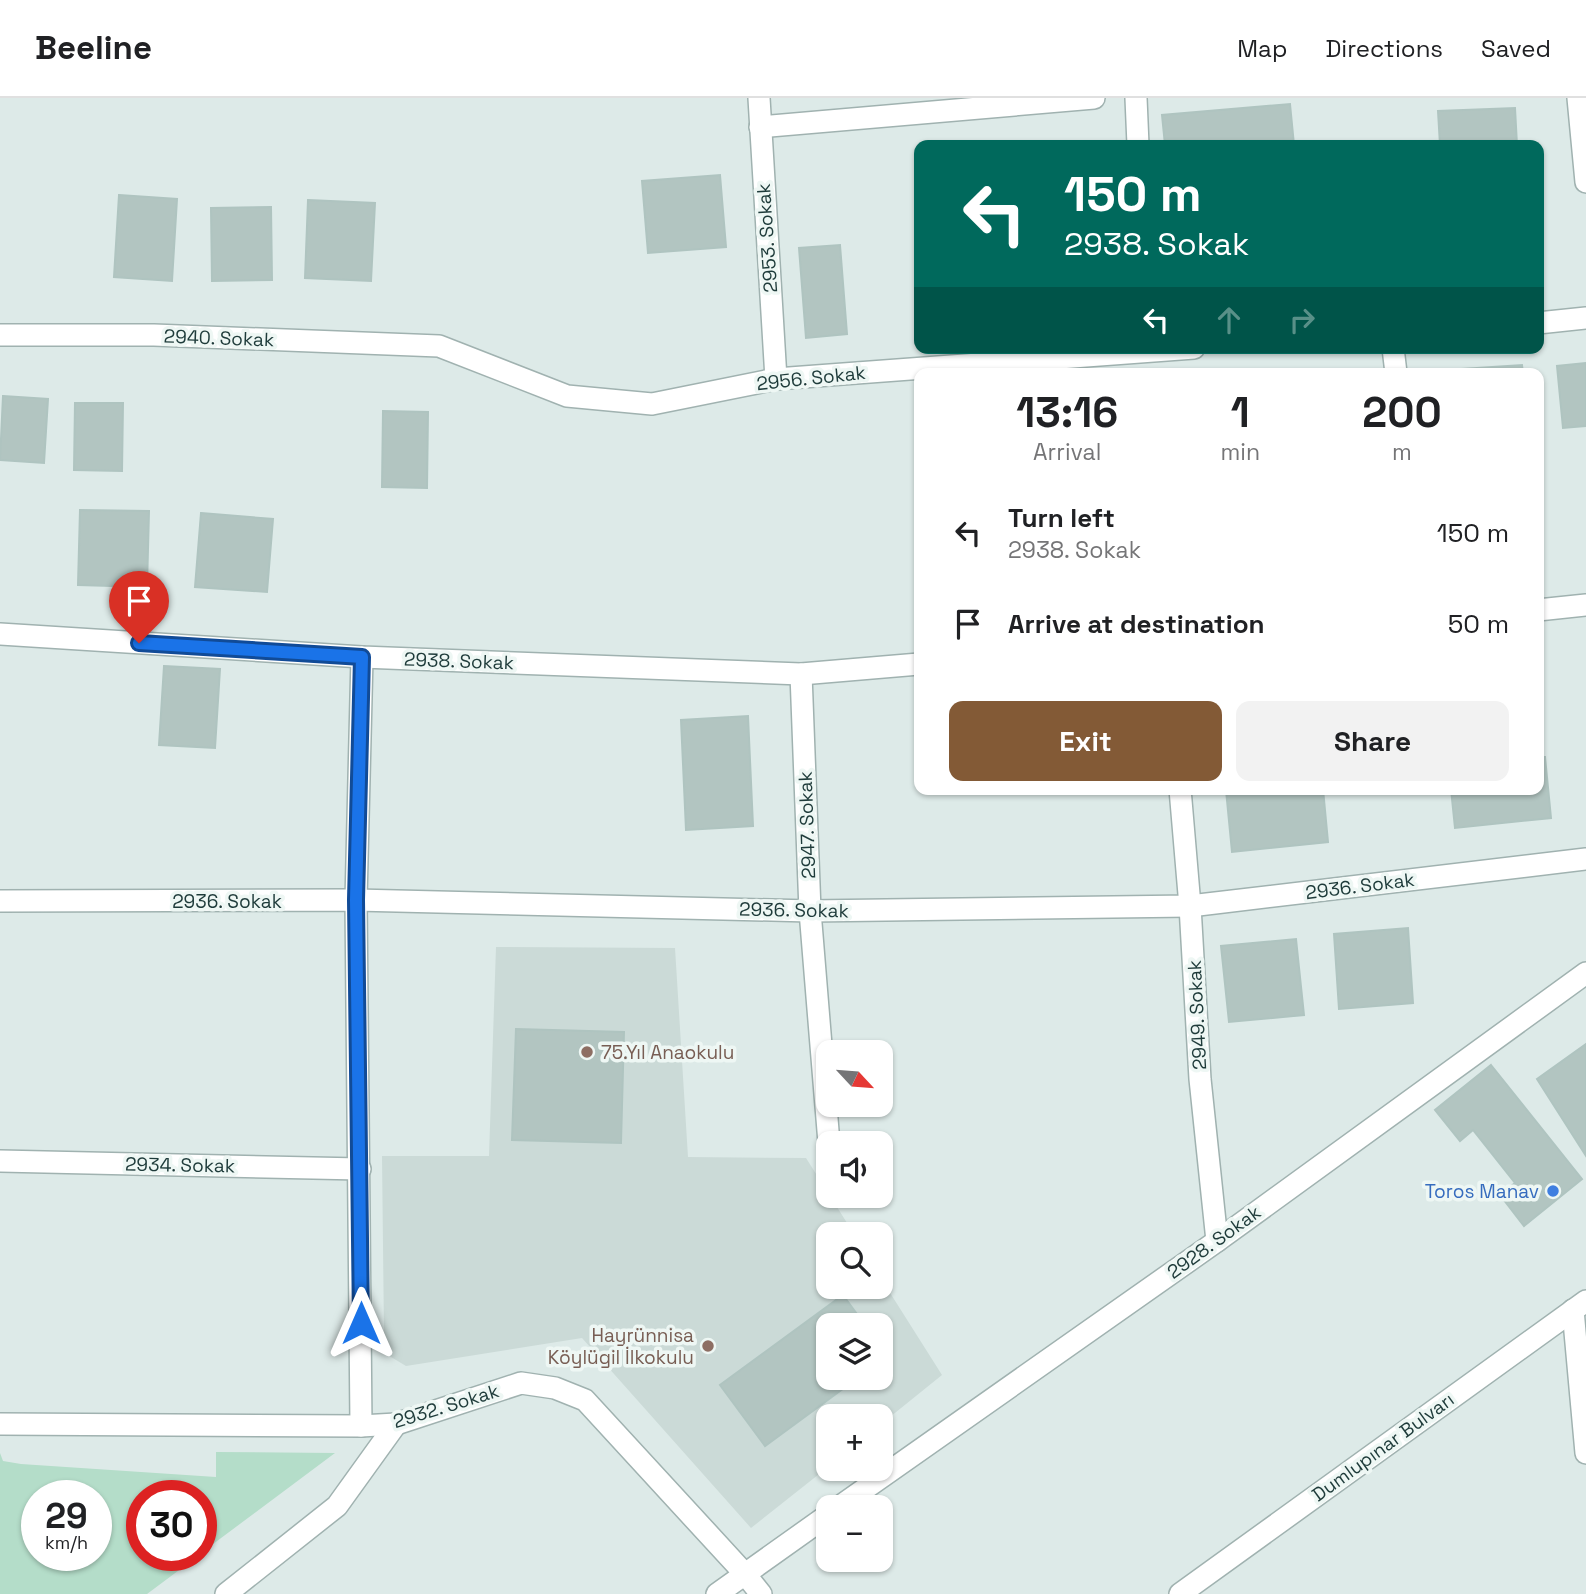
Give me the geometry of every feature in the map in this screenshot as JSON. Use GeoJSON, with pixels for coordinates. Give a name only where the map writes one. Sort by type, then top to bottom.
{"type":"FeatureCollection","features":[{"type":"Feature","properties":{"kind":"street","name":"2953. Sokak"},"geometry":{"type":"LineString","coordinates":[[759,98],[776,379]]}},
{"type":"Feature","properties":{"kind":"street"},"geometry":{"type":"LineString","coordinates":[[760,127],[1094,98]]}},
{"type":"Feature","properties":{"kind":"street"},"geometry":{"type":"LineString","coordinates":[[1136,98],[1138,140]]}},
{"type":"Feature","properties":{"kind":"street"},"geometry":{"type":"LineString","coordinates":[[1578,98],[1586,182]]}},
{"type":"Feature","properties":{"kind":"street"},"geometry":{"type":"LineString","coordinates":[[1544,322],[1586,318]]}},
{"type":"Feature","properties":{"kind":"street","name":"2940. Sokak"},"geometry":{"type":"LineString","coordinates":[[0,335],[153,335],[439,346]]}},
{"type":"Feature","properties":{"kind":"street","name":"2956. Sokak"},"geometry":{"type":"LineString","coordinates":[[439,346],[566,396],[652,404],[776,379],[914,371]]}},
{"type":"Feature","properties":{"kind":"street","name":"2956. Sokak"},"geometry":{"type":"LineString","coordinates":[[961,368],[1146,357]]}},
{"type":"Feature","properties":{"kind":"street"},"geometry":{"type":"LineString","coordinates":[[1544,609],[1586,605]]}},
{"type":"Feature","properties":{"kind":"street","name":"2938. Sokak"},"geometry":{"type":"LineString","coordinates":[[0,634],[362,657],[801,674],[914,664]]}},
{"type":"Feature","properties":{"kind":"street"},"geometry":{"type":"LineString","coordinates":[[361,1426],[356,900],[362,657]]}},
{"type":"Feature","properties":{"kind":"street","name":"2947. Sokak"},"geometry":{"type":"LineString","coordinates":[[801,674],[810,911],[829,1131]]}},
{"type":"Feature","properties":{"kind":"street","name":"2949. Sokak"},"geometry":{"type":"LineString","coordinates":[[1181,795],[1200,1079],[1217,1241]]}},
{"type":"Feature","properties":{"kind":"street","name":"2936. Sokak"},"geometry":{"type":"LineString","coordinates":[[0,901],[356,900],[810,911],[1190,906],[1586,859]]}},
{"type":"Feature","properties":{"kind":"street","name":"2928. Sokak"},"geometry":{"type":"LineString","coordinates":[[856,1495],[1217,1241],[1586,973]]}},
{"type":"Feature","properties":{"kind":"street","name":"2934. Sokak"},"geometry":{"type":"LineString","coordinates":[[0,1161],[360,1169]]}},
{"type":"Feature","properties":{"kind":"street"},"geometry":{"type":"LineString","coordinates":[[1579,1306],[1586,1453]]}},
{"type":"Feature","properties":{"kind":"street","name":"Dumlupınar Bulvarı"},"geometry":{"type":"LineString","coordinates":[[1192,1590],[1579,1306]]}},
{"type":"Feature","properties":{"kind":"street","name":"2932. Sokak"},"geometry":{"type":"LineString","coordinates":[[0,1424],[396,1424],[522,1383],[555,1388],[585,1400],[761,1594]]}},
{"type":"Feature","properties":{"kind":"street"},"geometry":{"type":"LineString","coordinates":[[226,1594],[337,1506],[396,1424]]}},
{"type":"Feature","properties":{"kind":"street"},"geometry":{"type":"LineString","coordinates":[[717,1594],[816,1524]]}},
{"type":"Feature","properties":{"kind":"shaded area","name":"Hayrünnisa Köylügil İlkokulu"},"geometry":{"type":"Polygon","coordinates":[[[496,947],[675,948],[688,1157],[806,1158],[816,1174],[816,1208],[838,1208],[846,1222],[816,1222],[816,1299],[893,1298],[942,1375],[893,1415],[893,1404],[816,1404],[816,1477],[751,1528],[582,1338],[406,1366],[386,1354],[382,1156],[489,1156],[496,947]]]}},
{"type":"Feature","properties":{"kind":"green space"},"geometry":{"type":"Polygon","coordinates":[[[216,1452],[335,1453],[217,1541],[217,1480],[126,1480],[126,1571],[178,1571],[147,1594],[0,1594],[0,1453],[3,1461],[216,1477],[216,1452]]]}},
{"type":"Feature","properties":{"kind":"building"},"geometry":{"type":"Polygon","coordinates":[[[1290,104],[1294,140],[1164,140],[1162,115],[1290,104]]]}},
{"type":"Feature","properties":{"kind":"building"},"geometry":{"type":"Polygon","coordinates":[[[1515,108],[1517,140],[1440,140],[1438,111],[1515,108]]]}},
{"type":"Feature","properties":{"kind":"building"},"geometry":{"type":"Polygon","coordinates":[[[720,175],[726,247],[648,253],[642,181],[720,175]]]}},
{"type":"Feature","properties":{"kind":"building"},"geometry":{"type":"Polygon","coordinates":[[[119,195],[177,199],[172,281],[114,277],[119,195]]]}},
{"type":"Feature","properties":{"kind":"building"},"geometry":{"type":"Polygon","coordinates":[[[308,200],[375,203],[371,281],[305,278],[308,200]]]}},
{"type":"Feature","properties":{"kind":"building"},"geometry":{"type":"Polygon","coordinates":[[[271,207],[272,280],[212,281],[211,208],[271,207]]]}},
{"type":"Feature","properties":{"kind":"building"},"geometry":{"type":"Polygon","coordinates":[[[840,245],[847,334],[806,338],[799,248],[840,245]]]}},
{"type":"Feature","properties":{"kind":"building"},"geometry":{"type":"Polygon","coordinates":[[[1586,363],[1586,426],[1563,428],[1557,366],[1586,363]]]}},
{"type":"Feature","properties":{"kind":"building"},"geometry":{"type":"Polygon","coordinates":[[[1522,365],[1522,368],[1477,368],[1522,365]]]}},
{"type":"Feature","properties":{"kind":"building"},"geometry":{"type":"Polygon","coordinates":[[[3,396],[48,399],[44,463],[0,460],[3,396]]]}},
{"type":"Feature","properties":{"kind":"building"},"geometry":{"type":"Polygon","coordinates":[[[75,403],[123,403],[122,471],[74,470],[75,403]]]}},
{"type":"Feature","properties":{"kind":"building"},"geometry":{"type":"Polygon","coordinates":[[[383,411],[428,412],[427,488],[382,487],[383,411]]]}},
{"type":"Feature","properties":{"kind":"building"},"geometry":{"type":"Polygon","coordinates":[[[80,510],[149,511],[147,587],[78,585],[80,510]]]}},
{"type":"Feature","properties":{"kind":"building"},"geometry":{"type":"Polygon","coordinates":[[[201,513],[273,519],[267,592],[195,587],[201,513]]]}},
{"type":"Feature","properties":{"kind":"building"},"geometry":{"type":"Polygon","coordinates":[[[164,666],[220,669],[215,748],[159,745],[164,666]]]}},
{"type":"Feature","properties":{"kind":"building"},"geometry":{"type":"Polygon","coordinates":[[[748,716],[753,826],[686,830],[681,720],[748,716]]]}},
{"type":"Feature","properties":{"kind":"building"},"geometry":{"type":"Polygon","coordinates":[[[1545,757],[1551,818],[1455,828],[1452,795],[1544,795],[1545,757]]]}},
{"type":"Feature","properties":{"kind":"building"},"geometry":{"type":"Polygon","coordinates":[[[1226,795],[1324,795],[1328,842],[1232,852],[1226,795]]]}},
{"type":"Feature","properties":{"kind":"building"},"geometry":{"type":"Polygon","coordinates":[[[1408,928],[1413,1003],[1339,1009],[1334,934],[1408,928]]]}},
{"type":"Feature","properties":{"kind":"building"},"geometry":{"type":"Polygon","coordinates":[[[1296,939],[1304,1015],[1229,1022],[1221,946],[1296,939]]]}},
{"type":"Feature","properties":{"kind":"building"},"geometry":{"type":"Polygon","coordinates":[[[516,1029],[624,1032],[621,1143],[512,1140],[516,1029]]]}},
{"type":"Feature","properties":{"kind":"building"},"geometry":{"type":"Polygon","coordinates":[[[1586,1044],[1586,1156],[1537,1079],[1586,1044]]]}},
{"type":"Feature","properties":{"kind":"building"},"geometry":{"type":"Polygon","coordinates":[[[1491,1065],[1582,1179],[1524,1226],[1500,1195],[1515,1183],[1473,1130],[1460,1141],[1435,1110],[1491,1065]]]}},
{"type":"Feature","properties":{"kind":"building"},"geometry":{"type":"Polygon","coordinates":[[[838,1299],[846,1299],[856,1313],[818,1313],[838,1299]]]}},
{"type":"Feature","properties":{"kind":"building"},"geometry":{"type":"Polygon","coordinates":[[[816,1315],[816,1390],[841,1390],[822,1404],[816,1404],[816,1409],[765,1446],[720,1385],[816,1315]]]}},
{"type":"Feature","properties":{"kind":"place","name":"75.Yıl Anaokulu"},"geometry":{"type":"Point","coordinates":[587,1052]}},
{"type":"Feature","properties":{"kind":"place","name":"Toros Manav"},"geometry":{"type":"Point","coordinates":[1553,1191]}},
{"type":"Feature","properties":{"kind":"place","name":"Hayrünnisa Köylügil İlkokulu"},"geometry":{"type":"Point","coordinates":[708,1346]}},
{"type":"Feature","properties":{"kind":"route"},"geometry":{"type":"LineString","coordinates":[[139,643],[362,657],[356,900],[361,1323]]}}]}
